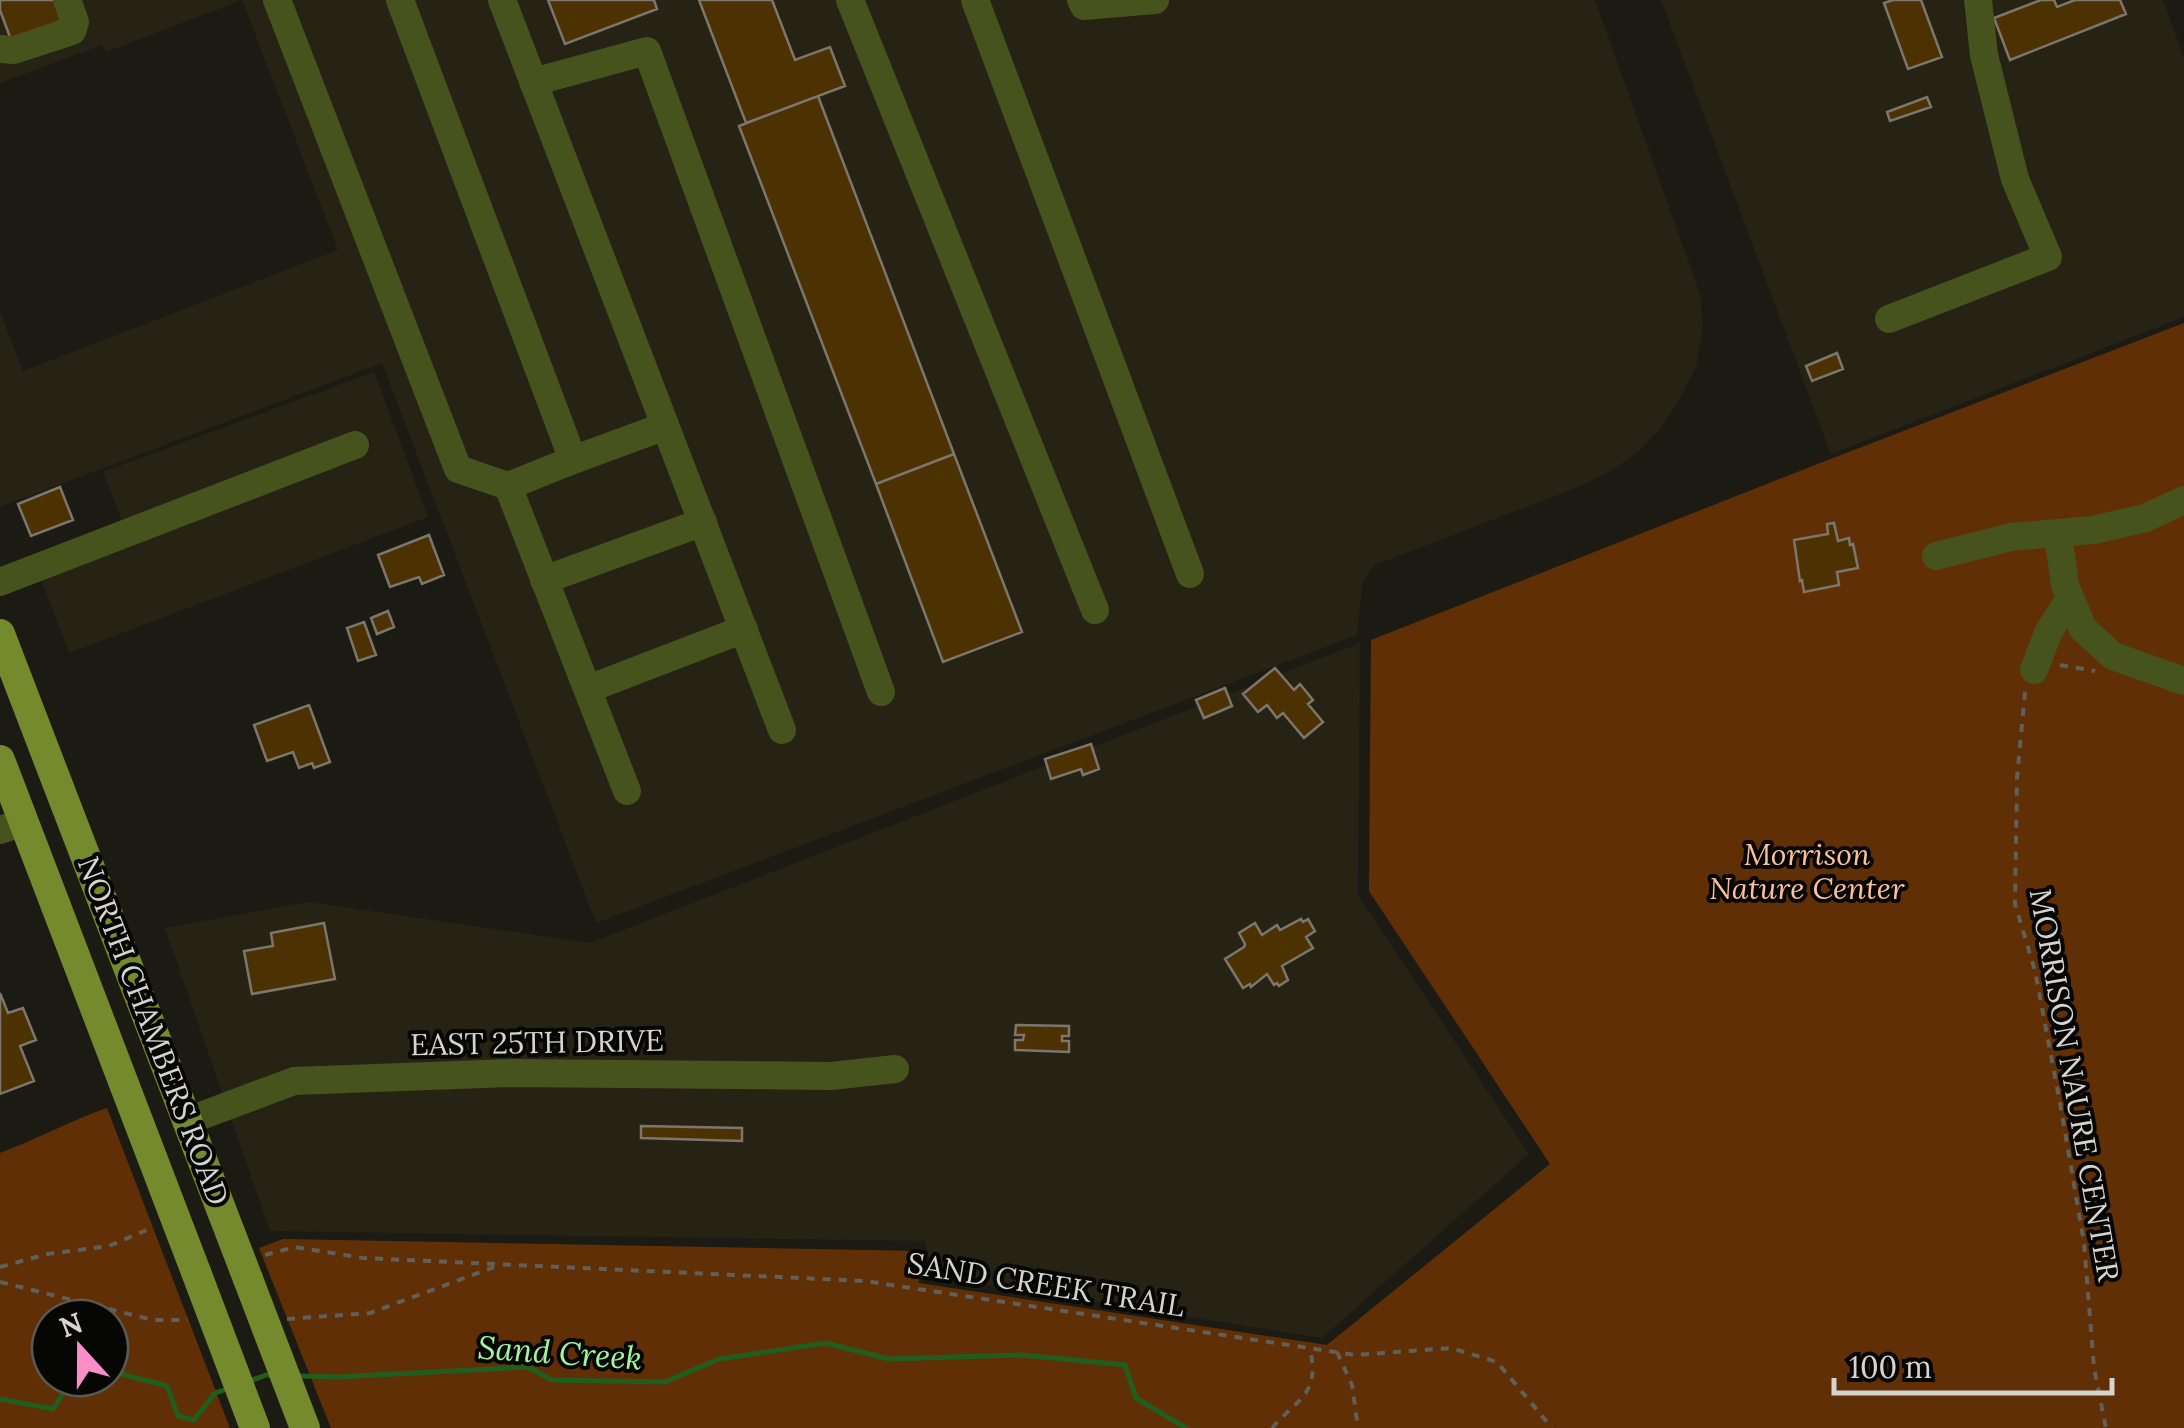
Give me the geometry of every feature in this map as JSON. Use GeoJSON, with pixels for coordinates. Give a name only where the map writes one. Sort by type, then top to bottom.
{"type":"FeatureCollection","features":[{"type":"Feature","properties":{"kind":"main road","name":"NORTH CHAMBERS ROAD"},"geometry":{"type":"LineString","coordinates":[[0,634],[305,1428]]}},
{"type":"Feature","properties":{"kind":"main road","name":"NORTH CHAMBERS ROAD"},"geometry":{"type":"LineString","coordinates":[[0,760],[12,826],[146,1137],[256,1428]]}},
{"type":"Feature","properties":{"kind":"main road"},"geometry":{"type":"LineString","coordinates":[[146,1137],[188,1121]]}},
{"type":"Feature","properties":{"kind":"street"},"geometry":{"type":"LineString","coordinates":[[0,49],[14,50],[68,34],[75,22],[67,0]]}},
{"type":"Feature","properties":{"kind":"street"},"geometry":{"type":"LineString","coordinates":[[277,0],[458,469],[508,486],[666,426]]}},
{"type":"Feature","properties":{"kind":"street"},"geometry":{"type":"LineString","coordinates":[[400,0],[574,460]]}},
{"type":"Feature","properties":{"kind":"street"},"geometry":{"type":"LineString","coordinates":[[502,0],[782,730]]}},
{"type":"Feature","properties":{"kind":"street"},"geometry":{"type":"LineString","coordinates":[[850,0],[1094,610]]}},
{"type":"Feature","properties":{"kind":"street"},"geometry":{"type":"LineString","coordinates":[[974,0],[1190,574]]}},
{"type":"Feature","properties":{"kind":"street"},"geometry":{"type":"LineString","coordinates":[[1081,0],[1084,6],[1155,0]]}},
{"type":"Feature","properties":{"kind":"street"},"geometry":{"type":"LineString","coordinates":[[1889,320],[2048,257],[2015,179],[1984,55],[1978,0]]}},
{"type":"Feature","properties":{"kind":"street"},"geometry":{"type":"LineString","coordinates":[[533,82],[647,51],[881,692]]}},
{"type":"Feature","properties":{"kind":"street"},"geometry":{"type":"LineString","coordinates":[[0,582],[355,446]]}},
{"type":"Feature","properties":{"kind":"street"},"geometry":{"type":"LineString","coordinates":[[508,486],[626,791]]}},
{"type":"Feature","properties":{"kind":"street"},"geometry":{"type":"LineString","coordinates":[[1936,556],[2011,538],[2093,530],[2145,518],[2184,500]]}},
{"type":"Feature","properties":{"kind":"street"},"geometry":{"type":"LineString","coordinates":[[544,580],[702,522]]}},
{"type":"Feature","properties":{"kind":"street"},"geometry":{"type":"LineString","coordinates":[[2058,534],[2064,584],[2083,629],[2113,656],[2184,681]]}},
{"type":"Feature","properties":{"kind":"street"},"geometry":{"type":"LineString","coordinates":[[2034,670],[2048,633],[2070,598]]}},
{"type":"Feature","properties":{"kind":"street"},"geometry":{"type":"LineString","coordinates":[[588,689],[744,629]]}},
{"type":"Feature","properties":{"kind":"street","name":"EAST 25TH DRIVE"},"geometry":{"type":"LineString","coordinates":[[188,1121],[294,1081],[512,1073],[830,1076],[895,1069]]}},
{"type":"Feature","properties":{"kind":"path"},"geometry":{"type":"LineString","coordinates":[[2034,670],[2042,662],[2108,674]]}},
{"type":"Feature","properties":{"kind":"path","name":"MORRISON NAURE CENTER"},"geometry":{"type":"LineString","coordinates":[[2034,670],[2026,677],[2017,778],[2016,904],[2035,971],[2060,1103],[2084,1243],[2094,1368],[2106,1428]]}},
{"type":"Feature","properties":{"kind":"path"},"geometry":{"type":"LineString","coordinates":[[0,1266],[47,1254],[109,1246],[176,1218]]}},
{"type":"Feature","properties":{"kind":"path","name":"SAND CREEK TRAIL"},"geometry":{"type":"LineString","coordinates":[[245,1270],[295,1247],[363,1258],[865,1280],[1355,1355],[1450,1348],[1497,1362],[1552,1428]]}},
{"type":"Feature","properties":{"kind":"path"},"geometry":{"type":"LineString","coordinates":[[1272,1428],[1309,1391],[1314,1368],[1310,1348]]}},
{"type":"Feature","properties":{"kind":"path"},"geometry":{"type":"LineString","coordinates":[[1336,1352],[1352,1384],[1358,1428]]}},
{"type":"Feature","properties":{"kind":"shaded area"},"geometry":{"type":"Polygon","coordinates":[[[0,0],[242,0],[106,52],[102,45],[0,83],[0,0]]]}},
{"type":"Feature","properties":{"kind":"shaded area"},"geometry":{"type":"Polygon","coordinates":[[[242,0],[1595,0],[1700,294],[1703,324],[1697,365],[1660,429],[1638,452],[1611,471],[1375,565],[1363,580],[1357,635],[596,923],[382,363],[0,507],[0,312],[23,371],[338,250],[242,0]]]}},
{"type":"Feature","properties":{"kind":"shaded area"},"geometry":{"type":"Polygon","coordinates":[[[1661,0],[1963,0],[1980,82],[2003,74],[1990,35],[1987,0],[2163,0],[2184,59],[2184,317],[1831,454],[1661,0]]]}},
{"type":"Feature","properties":{"kind":"shaded area"},"geometry":{"type":"Polygon","coordinates":[[[374,372],[428,517],[69,653],[41,579],[131,544],[103,472],[374,372]]]}},
{"type":"Feature","properties":{"kind":"shaded area"},"geometry":{"type":"Polygon","coordinates":[[[1360,643],[1358,895],[1529,1154],[1322,1338],[933,1276],[925,1241],[270,1231],[165,928],[308,902],[590,943],[1360,643]]]}},
{"type":"Feature","properties":{"kind":"green space","name":"Morrison Nature Center"},"geometry":{"type":"Polygon","coordinates":[[[2184,323],[2184,1428],[331,1428],[259,1248],[283,1239],[917,1251],[919,1283],[1327,1345],[1550,1164],[1369,891],[1371,640],[2184,323]]]}},
{"type":"Feature","properties":{"kind":"green space"},"geometry":{"type":"Polygon","coordinates":[[[107,1108],[230,1428],[0,1428],[0,1153],[107,1108]]]}},
{"type":"Feature","properties":{"kind":"building"},"geometry":{"type":"Polygon","coordinates":[[[0,0],[57,0],[64,20],[11,40],[0,0]]]}},
{"type":"Feature","properties":{"kind":"building"},"geometry":{"type":"Polygon","coordinates":[[[548,0],[654,0],[657,9],[565,44],[548,0]]]}},
{"type":"Feature","properties":{"kind":"building"},"geometry":{"type":"Polygon","coordinates":[[[699,0],[772,0],[795,60],[830,47],[845,86],[746,123],[699,0]]]}},
{"type":"Feature","properties":{"kind":"building"},"geometry":{"type":"Polygon","coordinates":[[[1921,0],[1942,57],[1908,69],[1884,3],[1921,0]]]}},
{"type":"Feature","properties":{"kind":"building"},"geometry":{"type":"Polygon","coordinates":[[[2041,0],[2054,0],[2057,7],[2075,0],[2120,0],[2126,14],[2010,60],[1994,18],[2041,0]]]}},
{"type":"Feature","properties":{"kind":"building"},"geometry":{"type":"Polygon","coordinates":[[[818,96],[954,454],[876,484],[739,126],[818,96]]]}},
{"type":"Feature","properties":{"kind":"building"},"geometry":{"type":"Polygon","coordinates":[[[1927,97],[1931,107],[1890,121],[1887,112],[1927,97]]]}},
{"type":"Feature","properties":{"kind":"building"},"geometry":{"type":"Polygon","coordinates":[[[1837,353],[1843,369],[1812,381],[1806,366],[1837,353]]]}},
{"type":"Feature","properties":{"kind":"building"},"geometry":{"type":"Polygon","coordinates":[[[954,454],[1022,632],[943,662],[876,484],[954,454]]]}},
{"type":"Feature","properties":{"kind":"building"},"geometry":{"type":"Polygon","coordinates":[[[60,487],[73,520],[31,536],[18,504],[60,487]]]}},
{"type":"Feature","properties":{"kind":"building"},"geometry":{"type":"Polygon","coordinates":[[[1834,523],[1838,541],[1849,538],[1850,545],[1853,544],[1858,568],[1837,572],[1839,585],[1804,592],[1794,540],[1828,534],[1827,524],[1834,523]]]}},
{"type":"Feature","properties":{"kind":"building"},"geometry":{"type":"Polygon","coordinates":[[[429,535],[444,575],[422,584],[419,577],[390,587],[378,555],[429,535]]]}},
{"type":"Feature","properties":{"kind":"building"},"geometry":{"type":"Polygon","coordinates":[[[388,611],[394,627],[377,634],[371,618],[388,611]]]}},
{"type":"Feature","properties":{"kind":"building"},"geometry":{"type":"Polygon","coordinates":[[[364,622],[376,655],[358,661],[347,628],[364,622]]]}},
{"type":"Feature","properties":{"kind":"building"},"geometry":{"type":"Polygon","coordinates":[[[1275,668],[1294,690],[1300,684],[1313,700],[1308,704],[1323,722],[1304,738],[1283,713],[1277,718],[1267,705],[1258,712],[1243,694],[1275,668]]]}},
{"type":"Feature","properties":{"kind":"building"},"geometry":{"type":"Polygon","coordinates":[[[1225,688],[1232,706],[1204,718],[1196,700],[1225,688]]]}},
{"type":"Feature","properties":{"kind":"building"},"geometry":{"type":"Polygon","coordinates":[[[309,705],[330,762],[299,768],[293,752],[267,761],[254,725],[309,705]]]}},
{"type":"Feature","properties":{"kind":"building"},"geometry":{"type":"Polygon","coordinates":[[[1091,744],[1099,769],[1083,775],[1081,769],[1051,779],[1045,759],[1091,744]]]}},
{"type":"Feature","properties":{"kind":"building"},"geometry":{"type":"Polygon","coordinates":[[[1308,919],[1315,931],[1306,937],[1313,948],[1282,966],[1288,980],[1274,985],[1267,974],[1251,987],[1250,984],[1243,988],[1225,959],[1244,947],[1239,933],[1255,923],[1262,935],[1277,925],[1280,930],[1308,919]]]}},
{"type":"Feature","properties":{"kind":"building"},"geometry":{"type":"Polygon","coordinates":[[[324,923],[335,979],[252,994],[244,951],[273,946],[271,933],[324,923]]]}},
{"type":"Feature","properties":{"kind":"building"},"geometry":{"type":"Polygon","coordinates":[[[0,993],[8,1013],[23,1008],[36,1040],[20,1046],[34,1081],[0,1094],[0,993]]]}},
{"type":"Feature","properties":{"kind":"building"},"geometry":{"type":"Polygon","coordinates":[[[1016,1025],[1069,1026],[1069,1036],[1062,1036],[1062,1041],[1069,1041],[1069,1052],[1015,1050],[1015,1040],[1023,1040],[1024,1035],[1015,1035],[1016,1025]]]}},
{"type":"Feature","properties":{"kind":"building"},"geometry":{"type":"Polygon","coordinates":[[[641,1126],[742,1128],[742,1141],[641,1138],[641,1126]]]}},
{"type":"Feature","properties":{"kind":"waterway","name":"Sand Creek"},"geometry":{"type":"LineString","coordinates":[[299,1376],[528,1367],[552,1380],[665,1382],[719,1359],[825,1343],[889,1359],[1022,1355],[1125,1365],[1136,1398],[1186,1428]]}},
{"type":"Feature","properties":{"kind":"waterway","name":"Sand Creek"},"geometry":{"type":"LineString","coordinates":[[250,1381],[273,1375]]}},
{"type":"Feature","properties":{"kind":"waterway","name":"Sand Creek"},"geometry":{"type":"LineString","coordinates":[[130,1376],[167,1386],[178,1416],[194,1420],[215,1393],[230,1388]]}},
{"type":"Feature","properties":{"kind":"waterway","name":"Sand Creek"},"geometry":{"type":"LineString","coordinates":[[0,1399],[53,1409],[60,1398]]}}]}
